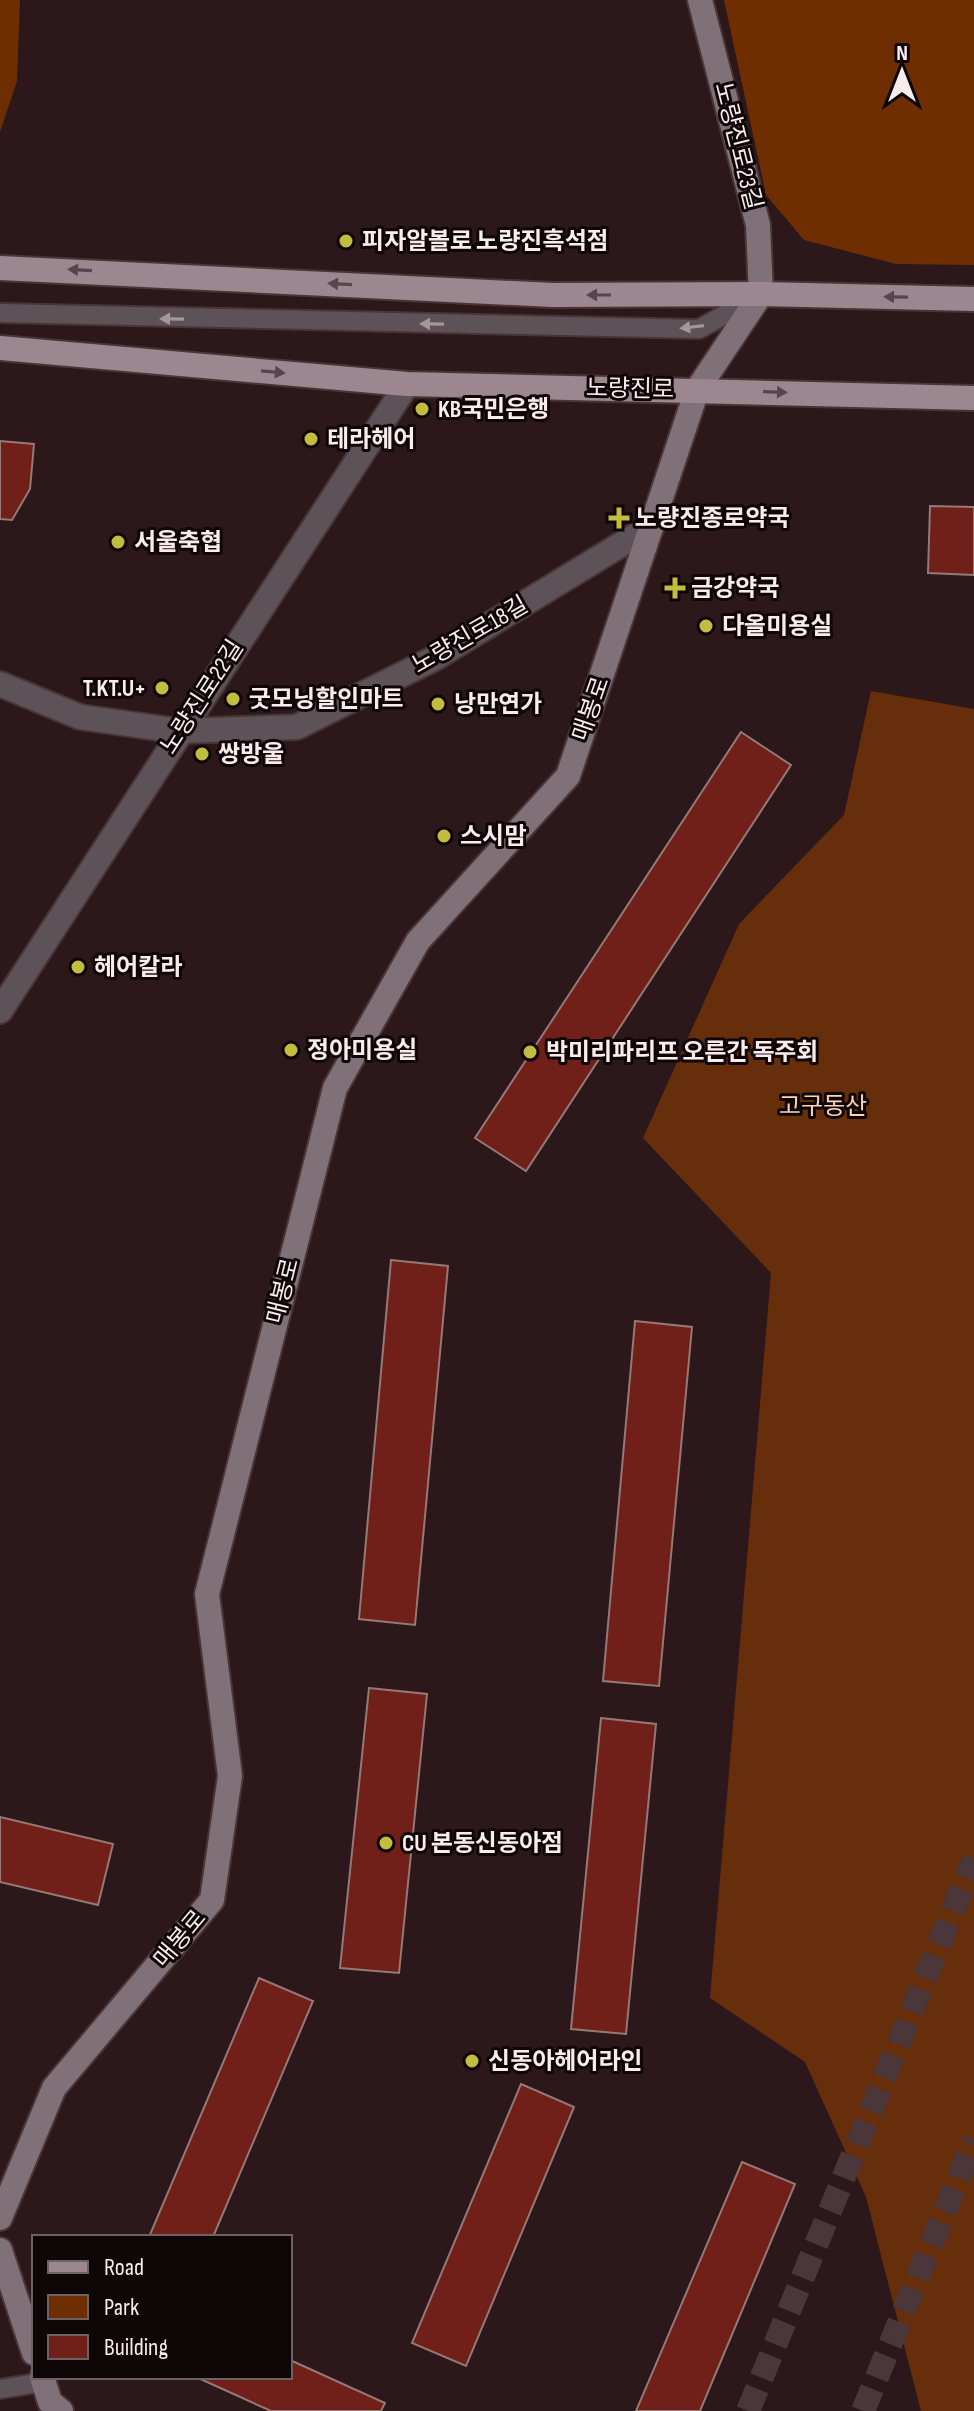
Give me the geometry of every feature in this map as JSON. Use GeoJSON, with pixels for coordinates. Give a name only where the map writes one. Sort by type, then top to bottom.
{"type":"FeatureCollection","features":[{"type":"Feature","properties":{"kind":"main road"},"geometry":{"type":"LineString","coordinates":[[0,268],[553,295],[761,294],[974,299]]}},
{"type":"Feature","properties":{"kind":"main road","name":"노량진로"},"geometry":{"type":"LineString","coordinates":[[0,348],[407,384],[974,398]]}},
{"type":"Feature","properties":{"kind":"street","name":"노량진로23길"},"geometry":{"type":"LineString","coordinates":[[700,0],[758,225],[761,294]]}},
{"type":"Feature","properties":{"kind":"street","name":"매봉로"},"geometry":{"type":"LineString","coordinates":[[0,2218],[54,2088],[212,1900],[230,1776],[207,1594],[335,1088],[418,941],[568,776],[697,390],[761,294]]}},
{"type":"Feature","properties":{"kind":"street","name":"노량진로22길"},"geometry":{"type":"LineString","coordinates":[[0,1011],[407,384]]}},
{"type":"Feature","properties":{"kind":"street","name":"노량진로18길"},"geometry":{"type":"LineString","coordinates":[[0,684],[80,717],[179,731],[297,727],[435,658],[653,525]]}},
{"type":"Feature","properties":{"kind":"street"},"geometry":{"type":"LineString","coordinates":[[0,2250],[32,2347]]}},
{"type":"Feature","properties":{"kind":"street"},"geometry":{"type":"LineString","coordinates":[[43,2379],[50,2402],[61,2411]]}},
{"type":"Feature","properties":{"kind":"lane"},"geometry":{"type":"LineString","coordinates":[[0,313],[43,317],[699,329],[761,294]]}},
{"type":"Feature","properties":{"kind":"lane"},"geometry":{"type":"LineString","coordinates":[[0,2389],[43,2379]]}},
{"type":"Feature","properties":{"kind":"green space"},"geometry":{"type":"Polygon","coordinates":[[[0,0],[20,0],[17,81],[0,132],[0,0]]]}},
{"type":"Feature","properties":{"kind":"green space"},"geometry":{"type":"Polygon","coordinates":[[[724,0],[974,0],[974,265],[896,264],[804,240],[766,195],[724,0]]]}},
{"type":"Feature","properties":{"kind":"green space","name":"고구동산"},"geometry":{"type":"Polygon","coordinates":[[[871,691],[974,709],[974,2411],[921,2411],[866,2197],[805,2062],[710,1998],[771,1273],[643,1138],[739,924],[844,815],[871,691]]]}},
{"type":"Feature","properties":{"kind":"building"},"geometry":{"type":"Polygon","coordinates":[[[0,441],[34,444],[30,489],[12,520],[0,519],[0,441]]]}},
{"type":"Feature","properties":{"kind":"building"},"geometry":{"type":"Polygon","coordinates":[[[930,506],[974,507],[974,575],[928,573],[930,506]]]}},
{"type":"Feature","properties":{"kind":"building"},"geometry":{"type":"Polygon","coordinates":[[[741,732],[791,765],[526,1171],[475,1138],[741,732]]]}},
{"type":"Feature","properties":{"kind":"building"},"geometry":{"type":"Polygon","coordinates":[[[391,1260],[448,1266],[415,1625],[359,1619],[391,1260]]]}},
{"type":"Feature","properties":{"kind":"building"},"geometry":{"type":"Polygon","coordinates":[[[635,1321],[692,1327],[659,1686],[603,1681],[635,1321]]]}},
{"type":"Feature","properties":{"kind":"building"},"geometry":{"type":"Polygon","coordinates":[[[369,1688],[427,1694],[399,1973],[340,1968],[369,1688]]]}},
{"type":"Feature","properties":{"kind":"building"},"geometry":{"type":"Polygon","coordinates":[[[601,1718],[656,1724],[626,2034],[571,2029],[601,1718]]]}},
{"type":"Feature","properties":{"kind":"building"},"geometry":{"type":"Polygon","coordinates":[[[0,1817],[113,1844],[98,1905],[0,1882],[0,1817]]]}},
{"type":"Feature","properties":{"kind":"building"},"geometry":{"type":"Polygon","coordinates":[[[259,1978],[313,2001],[214,2235],[150,2235],[259,1978]]]}},
{"type":"Feature","properties":{"kind":"building"},"geometry":{"type":"Polygon","coordinates":[[[521,2084],[574,2107],[466,2366],[412,2343],[521,2084]]]}},
{"type":"Feature","properties":{"kind":"building"},"geometry":{"type":"Polygon","coordinates":[[[742,2162],[795,2184],[700,2411],[636,2411],[742,2162]]]}},
{"type":"Feature","properties":{"kind":"building"},"geometry":{"type":"Polygon","coordinates":[[[292,2361],[385,2403],[381,2411],[271,2411],[200,2379],[292,2379],[292,2361]]]}},
{"type":"Feature","properties":{"kind":"tunnel"},"geometry":{"type":"LineString","coordinates":[[748,2411],[974,1859]]}},
{"type":"Feature","properties":{"kind":"tunnel"},"geometry":{"type":"LineString","coordinates":[[863,2411],[974,2140]]}},
{"type":"Feature","properties":{"kind":"place","name":"피자알볼로 노량진흑석점"},"geometry":{"type":"Point","coordinates":[346,241]}},
{"type":"Feature","properties":{"kind":"place","name":"KB국민은행"},"geometry":{"type":"Point","coordinates":[422,409]}},
{"type":"Feature","properties":{"kind":"place","name":"테라헤어"},"geometry":{"type":"Point","coordinates":[311,439]}},
{"type":"Feature","properties":{"kind":"place","name":"노량진종로약국"},"geometry":{"type":"Point","coordinates":[619,518]}},
{"type":"Feature","properties":{"kind":"place","name":"서울축협"},"geometry":{"type":"Point","coordinates":[118,542]}},
{"type":"Feature","properties":{"kind":"place","name":"금강약국"},"geometry":{"type":"Point","coordinates":[675,588]}},
{"type":"Feature","properties":{"kind":"place","name":"다올미용실"},"geometry":{"type":"Point","coordinates":[706,626]}},
{"type":"Feature","properties":{"kind":"place","name":"T.KT.U+"},"geometry":{"type":"Point","coordinates":[162,688]}},
{"type":"Feature","properties":{"kind":"place","name":"굿모닝할인마트"},"geometry":{"type":"Point","coordinates":[233,699]}},
{"type":"Feature","properties":{"kind":"place","name":"낭만연가"},"geometry":{"type":"Point","coordinates":[438,704]}},
{"type":"Feature","properties":{"kind":"place","name":"쌍방울"},"geometry":{"type":"Point","coordinates":[202,754]}},
{"type":"Feature","properties":{"kind":"place","name":"스시맘"},"geometry":{"type":"Point","coordinates":[444,836]}},
{"type":"Feature","properties":{"kind":"place","name":"헤어칼라"},"geometry":{"type":"Point","coordinates":[78,967]}},
{"type":"Feature","properties":{"kind":"place","name":"정아미용실"},"geometry":{"type":"Point","coordinates":[291,1050]}},
{"type":"Feature","properties":{"kind":"place","name":"박미리파리프 오른간 독주회"},"geometry":{"type":"Point","coordinates":[530,1052]}},
{"type":"Feature","properties":{"kind":"place","name":"CU 본동신동아점"},"geometry":{"type":"Point","coordinates":[386,1843]}},
{"type":"Feature","properties":{"kind":"place","name":"신동아헤어라인"},"geometry":{"type":"Point","coordinates":[472,2061]}}]}
